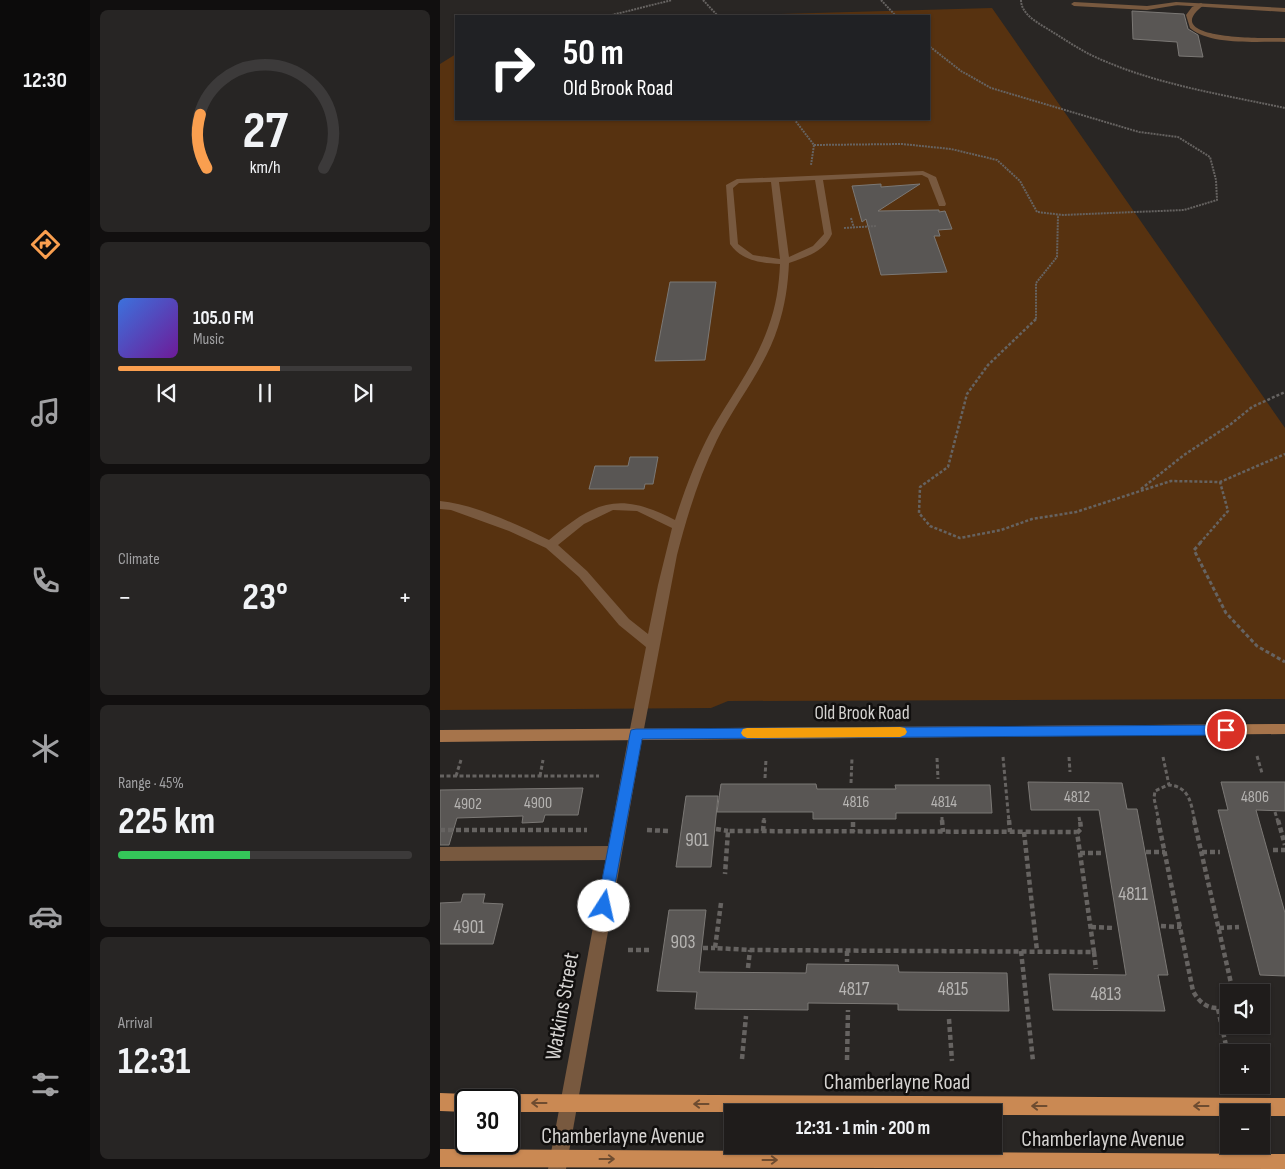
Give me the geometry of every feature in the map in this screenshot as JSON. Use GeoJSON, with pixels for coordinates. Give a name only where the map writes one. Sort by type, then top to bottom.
{"type":"FeatureCollection","features":[{"type":"Feature","properties":{"kind":"main road"},"geometry":{"type":"LineString","coordinates":[[440,1102],[455,1102]]}},
{"type":"Feature","properties":{"kind":"main road","name":"Chamberlayne Road"},"geometry":{"type":"LineString","coordinates":[[520,1103],[1285,1107]]}},
{"type":"Feature","properties":{"kind":"main road","name":"Chamberlayne Avenue"},"geometry":{"type":"LineString","coordinates":[[440,1158],[558,1164],[1285,1163]]}},
{"type":"Feature","properties":{"kind":"street"},"geometry":{"type":"LineString","coordinates":[[1074,4],[1153,8],[1176,4],[1285,10]]}},
{"type":"Feature","properties":{"kind":"street"},"geometry":{"type":"LineString","coordinates":[[1201,5],[1194,8],[1189,15],[1191,25],[1196,30],[1223,37],[1285,40]]}},
{"type":"Feature","properties":{"kind":"street"},"geometry":{"type":"LineString","coordinates":[[814,178],[828,234],[827,238],[815,248],[785,262],[752,256],[737,249],[734,244],[729,187],[737,182],[814,178],[922,173],[932,178],[942,204]]}},
{"type":"Feature","properties":{"kind":"street","name":"Watkins Street"},"geometry":{"type":"LineString","coordinates":[[558,1164],[636,734],[678,526],[706,452],[721,422],[759,360],[773,331],[784,288],[785,262],[775,180]]}},
{"type":"Feature","properties":{"kind":"street"},"geometry":{"type":"LineString","coordinates":[[440,506],[452,506],[513,528],[550,545],[583,574],[624,622],[653,645]]}},
{"type":"Feature","properties":{"kind":"street"},"geometry":{"type":"LineString","coordinates":[[550,545],[582,519],[595,512],[616,506],[639,508],[678,526]]}},
{"type":"Feature","properties":{"kind":"street","name":"Old Brook Road"},"geometry":{"type":"LineString","coordinates":[[440,736],[1285,729]]}},
{"type":"Feature","properties":{"kind":"street"},"geometry":{"type":"LineString","coordinates":[[440,854],[614,853]]}},
{"type":"Feature","properties":{"kind":"path"},"geometry":{"type":"LineString","coordinates":[[654,0],[657,4]]}},
{"type":"Feature","properties":{"kind":"path"},"geometry":{"type":"LineString","coordinates":[[612,15],[672,0]]}},
{"type":"Feature","properties":{"kind":"path"},"geometry":{"type":"LineString","coordinates":[[703,0],[717,15]]}},
{"type":"Feature","properties":{"kind":"path"},"geometry":{"type":"LineString","coordinates":[[881,0],[895,15]]}},
{"type":"Feature","properties":{"kind":"path"},"geometry":{"type":"LineString","coordinates":[[1021,0],[1021,4],[1032,20],[1089,54],[1119,67],[1169,83],[1285,108]]}},
{"type":"Feature","properties":{"kind":"path"},"geometry":{"type":"LineString","coordinates":[[814,146],[902,144],[950,149],[997,160],[1020,180],[1037,212],[1058,215],[1184,210],[1217,200],[1216,180],[1210,157],[1178,137],[1139,132],[991,88],[961,72],[930,47]]}},
{"type":"Feature","properties":{"kind":"path"},"geometry":{"type":"LineString","coordinates":[[795,120],[814,146],[814,178]]}},
{"type":"Feature","properties":{"kind":"path"},"geometry":{"type":"LineString","coordinates":[[1058,215],[1057,257],[1036,283],[1036,319],[988,364],[967,394],[948,467],[920,487],[918,514],[930,526],[960,538],[1001,530],[1032,519],[1076,512],[1171,481],[1220,482],[1285,454]]}},
{"type":"Feature","properties":{"kind":"path"},"geometry":{"type":"LineString","coordinates":[[851,218],[854,228]]}},
{"type":"Feature","properties":{"kind":"path"},"geometry":{"type":"LineString","coordinates":[[844,228],[876,226]]}},
{"type":"Feature","properties":{"kind":"path"},"geometry":{"type":"LineString","coordinates":[[1138,491],[1184,455],[1231,424],[1252,407],[1285,392]]}},
{"type":"Feature","properties":{"kind":"path"},"geometry":{"type":"LineString","coordinates":[[1220,482],[1228,511],[1194,550],[1226,613],[1257,646],[1285,662]]}},
{"type":"Feature","properties":{"kind":"path"},"geometry":{"type":"LineString","coordinates":[[1162,756],[1169,785]]}},
{"type":"Feature","properties":{"kind":"path"},"geometry":{"type":"LineString","coordinates":[[1257,756],[1262,773]]}},
{"type":"Feature","properties":{"kind":"path"},"geometry":{"type":"LineString","coordinates":[[1003,757],[1010,832]]}},
{"type":"Feature","properties":{"kind":"path"},"geometry":{"type":"LineString","coordinates":[[1069,757],[1070,772]]}},
{"type":"Feature","properties":{"kind":"path"},"geometry":{"type":"LineString","coordinates":[[851,783],[852,758]]}},
{"type":"Feature","properties":{"kind":"path"},"geometry":{"type":"LineString","coordinates":[[936,758],[938,779]]}},
{"type":"Feature","properties":{"kind":"path"},"geometry":{"type":"LineString","coordinates":[[765,778],[766,759]]}},
{"type":"Feature","properties":{"kind":"path"},"geometry":{"type":"LineString","coordinates":[[456,776],[461,760]]}},
{"type":"Feature","properties":{"kind":"path"},"geometry":{"type":"LineString","coordinates":[[540,776],[543,760]]}},
{"type":"Feature","properties":{"kind":"path"},"geometry":{"type":"LineString","coordinates":[[440,776],[599,776]]}},
{"type":"Feature","properties":{"kind":"path"},"geometry":{"type":"LineString","coordinates":[[1226,1044],[1218,1009],[1208,1007],[1195,995],[1154,795],[1159,787],[1169,785],[1181,788],[1189,796],[1232,984]]}},
{"type":"Feature","properties":{"kind":"path"},"geometry":{"type":"LineString","coordinates":[[1275,812],[1283,831],[1285,845]]}},
{"type":"Feature","properties":{"kind":"path"},"geometry":{"type":"LineString","coordinates":[[763,831],[764,816]]}},
{"type":"Feature","properties":{"kind":"path"},"geometry":{"type":"LineString","coordinates":[[942,817],[943,832]]}},
{"type":"Feature","properties":{"kind":"path"},"geometry":{"type":"LineString","coordinates":[[716,829],[728,831],[1077,833],[1081,829],[1080,817]]}},
{"type":"Feature","properties":{"kind":"path"},"geometry":{"type":"LineString","coordinates":[[853,822],[853,832]]}},
{"type":"Feature","properties":{"kind":"path"},"geometry":{"type":"LineString","coordinates":[[440,830],[587,830]]}},
{"type":"Feature","properties":{"kind":"path"},"geometry":{"type":"LineString","coordinates":[[647,830],[668,831]]}},
{"type":"Feature","properties":{"kind":"path"},"geometry":{"type":"LineString","coordinates":[[725,874],[728,831]]}},
{"type":"Feature","properties":{"kind":"path"},"geometry":{"type":"LineString","coordinates":[[1024,832],[1037,951]]}},
{"type":"Feature","properties":{"kind":"path"},"geometry":{"type":"LineString","coordinates":[[1077,833],[1096,969]]}},
{"type":"Feature","properties":{"kind":"path"},"geometry":{"type":"LineString","coordinates":[[1273,850],[1285,850]]}},
{"type":"Feature","properties":{"kind":"path"},"geometry":{"type":"LineString","coordinates":[[1146,852],[1165,852]]}},
{"type":"Feature","properties":{"kind":"path"},"geometry":{"type":"LineString","coordinates":[[1202,852],[1220,852]]}},
{"type":"Feature","properties":{"kind":"path"},"geometry":{"type":"LineString","coordinates":[[1080,853],[1103,853]]}},
{"type":"Feature","properties":{"kind":"path"},"geometry":{"type":"LineString","coordinates":[[715,948],[721,902]]}},
{"type":"Feature","properties":{"kind":"path"},"geometry":{"type":"LineString","coordinates":[[1161,926],[1180,927]]}},
{"type":"Feature","properties":{"kind":"path"},"geometry":{"type":"LineString","coordinates":[[1091,927],[1115,928]]}},
{"type":"Feature","properties":{"kind":"path"},"geometry":{"type":"LineString","coordinates":[[1219,928],[1239,927]]}},
{"type":"Feature","properties":{"kind":"path"},"geometry":{"type":"LineString","coordinates":[[703,948],[847,951],[1094,952]]}},
{"type":"Feature","properties":{"kind":"path"},"geometry":{"type":"LineString","coordinates":[[628,950],[650,950]]}},
{"type":"Feature","properties":{"kind":"path"},"geometry":{"type":"LineString","coordinates":[[748,968],[750,950]]}},
{"type":"Feature","properties":{"kind":"path"},"geometry":{"type":"LineString","coordinates":[[847,951],[847,962]]}},
{"type":"Feature","properties":{"kind":"path"},"geometry":{"type":"LineString","coordinates":[[1022,951],[1032,1061]]}},
{"type":"Feature","properties":{"kind":"path"},"geometry":{"type":"LineString","coordinates":[[847,1060],[848,1010]]}},
{"type":"Feature","properties":{"kind":"path"},"geometry":{"type":"LineString","coordinates":[[742,1059],[746,1016]]}},
{"type":"Feature","properties":{"kind":"path"},"geometry":{"type":"LineString","coordinates":[[949,1019],[952,1061]]}},
{"type":"Feature","properties":{"kind":"shaded area"},"geometry":{"type":"Polygon","coordinates":[[[992,8],[1285,428],[1285,699],[728,701],[711,708],[440,710],[440,64],[455,55],[455,120],[930,120],[930,15],[747,15],[992,8]]]}},
{"type":"Feature","properties":{"kind":"building"},"geometry":{"type":"Polygon","coordinates":[[[1132,11],[1184,14],[1188,29],[1198,35],[1203,57],[1179,56],[1177,42],[1133,39],[1132,11]]]}},
{"type":"Feature","properties":{"kind":"building"},"geometry":{"type":"Polygon","coordinates":[[[881,184],[881,187],[920,184],[878,211],[945,211],[952,229],[938,230],[940,236],[934,236],[947,272],[881,275],[866,219],[862,222],[852,186],[881,184]]]}},
{"type":"Feature","properties":{"kind":"building"},"geometry":{"type":"Polygon","coordinates":[[[670,282],[716,282],[705,360],[655,361],[670,282]]]}},
{"type":"Feature","properties":{"kind":"building"},"geometry":{"type":"Polygon","coordinates":[[[630,457],[658,457],[653,484],[645,484],[644,489],[589,489],[595,466],[628,466],[630,457]]]}},
{"type":"Feature","properties":{"kind":"building"},"geometry":{"type":"Polygon","coordinates":[[[1028,782],[1122,783],[1127,809],[1137,809],[1168,975],[1158,975],[1165,1011],[1053,1010],[1049,974],[1126,975],[1099,810],[1031,810],[1028,782]]]}},
{"type":"Feature","properties":{"kind":"building"},"geometry":{"type":"Polygon","coordinates":[[[1221,782],[1285,782],[1285,811],[1256,810],[1285,913],[1285,976],[1260,975],[1218,810],[1228,810],[1221,782]]]}},
{"type":"Feature","properties":{"kind":"building"},"geometry":{"type":"Polygon","coordinates":[[[721,784],[816,784],[817,789],[896,789],[895,785],[990,785],[992,813],[896,813],[896,819],[813,819],[813,812],[717,812],[721,784]]]}},
{"type":"Feature","properties":{"kind":"building"},"geometry":{"type":"Polygon","coordinates":[[[583,788],[578,815],[545,815],[543,822],[522,823],[523,816],[457,818],[449,845],[440,845],[440,790],[583,788]]]}},
{"type":"Feature","properties":{"kind":"building"},"geometry":{"type":"Polygon","coordinates":[[[686,796],[718,796],[711,867],[676,867],[686,796]]]}},
{"type":"Feature","properties":{"kind":"building"},"geometry":{"type":"Polygon","coordinates":[[[463,894],[485,894],[483,903],[503,904],[493,944],[440,944],[440,903],[461,902],[463,894]]]}},
{"type":"Feature","properties":{"kind":"building"},"geometry":{"type":"Polygon","coordinates":[[[669,910],[706,910],[699,972],[806,973],[807,964],[898,965],[899,972],[1007,973],[1009,1011],[898,1010],[898,1004],[808,1003],[808,1010],[695,1009],[697,992],[657,991],[669,910]]]}},
{"type":"Feature","properties":{"kind":"slow traffic"},"geometry":{"type":"LineString","coordinates":[[747,733],[900,732]]}},
{"type":"Feature","properties":{"kind":"route"},"geometry":{"type":"LineString","coordinates":[[604,906],[636,734],[1226,730]]}}]}
